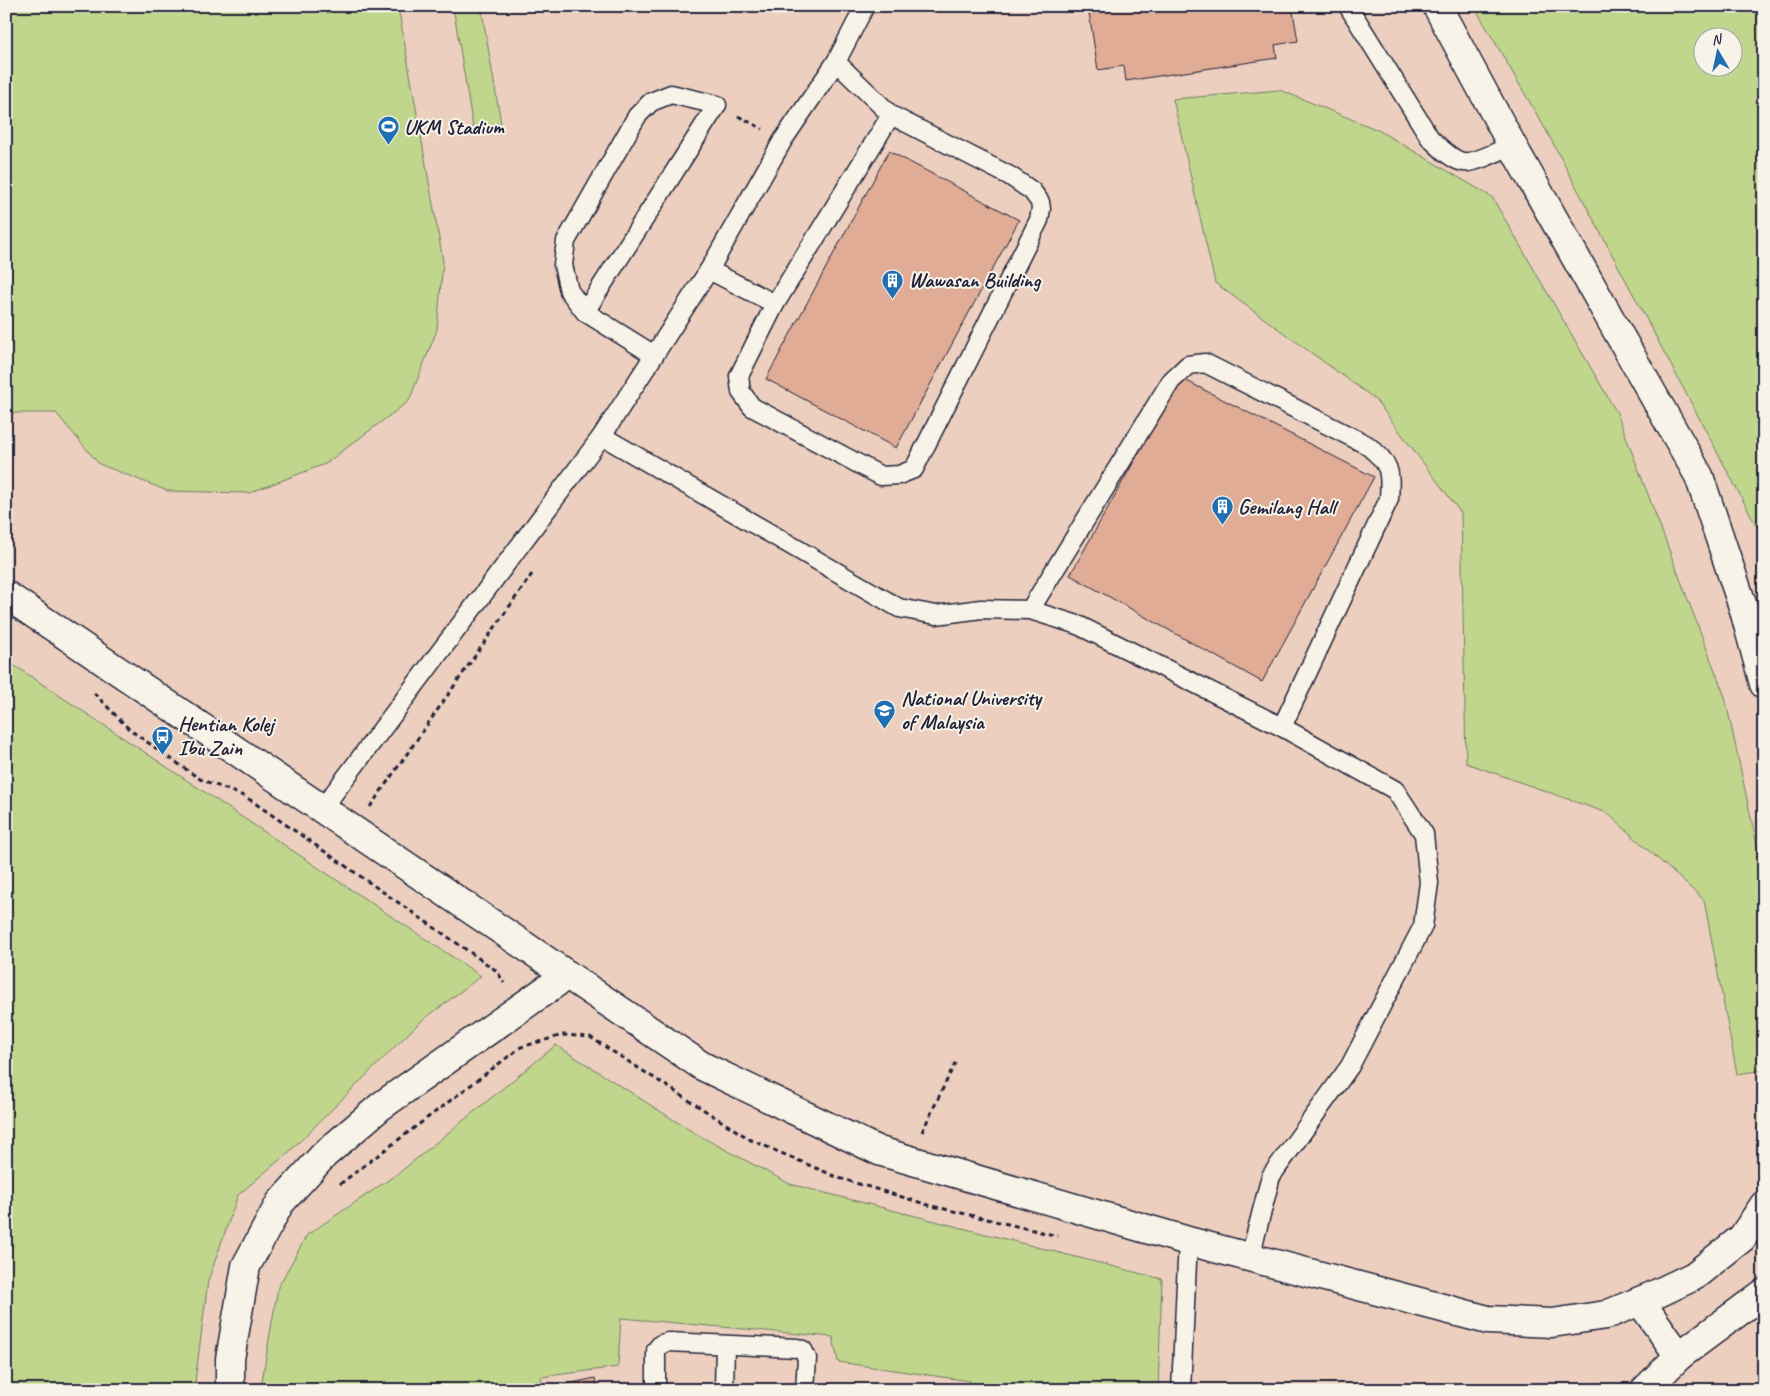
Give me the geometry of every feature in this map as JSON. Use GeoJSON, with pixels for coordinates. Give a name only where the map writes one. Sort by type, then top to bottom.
{"type":"FeatureCollection","features":[{"type":"Feature","properties":{"kind":"street"},"geometry":{"type":"LineString","coordinates":[[1437,6],[1512,144],[1699,476],[1744,610],[1764,684]]}},
{"type":"Feature","properties":{"kind":"street"},"geometry":{"type":"LineString","coordinates":[[6,595],[702,1066],[879,1151],[1188,1241],[1488,1320],[1552,1323],[1606,1315],[1640,1301],[1694,1276],[1742,1238],[1764,1205]]}},
{"type":"Feature","properties":{"kind":"street"},"geometry":{"type":"LineString","coordinates":[[230,1390],[230,1359],[246,1266],[280,1203],[324,1155],[381,1106],[567,975]]}},
{"type":"Feature","properties":{"kind":"street"},"geometry":{"type":"LineString","coordinates":[[1645,1390],[1679,1356],[1764,1293]]}},
{"type":"Feature","properties":{"kind":"street"},"geometry":{"type":"LineString","coordinates":[[1640,1301],[1679,1356]]}},
{"type":"Feature","properties":{"kind":"lane"},"geometry":{"type":"LineString","coordinates":[[322,809],[602,436],[709,270],[783,140],[836,62],[865,6]]}},
{"type":"Feature","properties":{"kind":"lane"},"geometry":{"type":"LineString","coordinates":[[1348,6],[1430,138],[1448,155],[1463,162],[1486,157],[1512,144]]}},
{"type":"Feature","properties":{"kind":"lane"},"geometry":{"type":"LineString","coordinates":[[836,62],[891,115],[1010,176],[1032,191],[1040,202],[1041,209],[1039,220],[914,469],[899,476],[881,476],[752,407],[740,392],[739,376],[775,304],[891,115]]}},
{"type":"Feature","properties":{"kind":"lane"},"geometry":{"type":"LineString","coordinates":[[585,312],[717,104],[670,94],[651,102],[637,116],[566,241],[563,265],[569,291],[585,312],[654,355]]}},
{"type":"Feature","properties":{"kind":"lane"},"geometry":{"type":"LineString","coordinates":[[709,270],[775,304]]}},
{"type":"Feature","properties":{"kind":"lane"},"geometry":{"type":"LineString","coordinates":[[1030,610],[1171,381],[1188,365],[1205,363],[1367,445],[1383,458],[1390,477],[1389,499],[1282,727]]}},
{"type":"Feature","properties":{"kind":"lane"},"geometry":{"type":"LineString","coordinates":[[602,436],[899,608],[936,615],[981,609],[1030,610],[1078,625],[1282,727],[1395,790],[1424,834],[1429,883],[1423,926],[1350,1066],[1271,1176],[1250,1257]]}},
{"type":"Feature","properties":{"kind":"lane"},"geometry":{"type":"LineString","coordinates":[[1181,1390],[1188,1241]]}},
{"type":"Feature","properties":{"kind":"lane"},"geometry":{"type":"LineString","coordinates":[[656,1390],[656,1350],[661,1344],[668,1342],[797,1348],[803,1350],[807,1358],[805,1390]]}},
{"type":"Feature","properties":{"kind":"lane"},"geometry":{"type":"LineString","coordinates":[[724,1390],[725,1345]]}},
{"type":"Feature","properties":{"kind":"path"},"geometry":{"type":"LineString","coordinates":[[717,104],[783,140]]}},
{"type":"Feature","properties":{"kind":"path"},"geometry":{"type":"LineString","coordinates":[[368,810],[537,568]]}},
{"type":"Feature","properties":{"kind":"path"},"geometry":{"type":"LineString","coordinates":[[90,690],[138,736],[200,779],[246,797],[497,971],[506,987]]}},
{"type":"Feature","properties":{"kind":"path"},"geometry":{"type":"LineString","coordinates":[[335,1188],[521,1047],[563,1035],[590,1037],[751,1140],[839,1178],[932,1206],[1064,1238]]}},
{"type":"Feature","properties":{"kind":"path"},"geometry":{"type":"LineString","coordinates":[[909,1160],[956,1061]]}},
{"type":"Feature","properties":{"kind":"shaded area","name":"National University of Malaysia"},"geometry":{"type":"Polygon","coordinates":[[[6,6],[1764,6],[1764,1390],[6,1390],[6,6]]]}},
{"type":"Feature","properties":{"kind":"green space"},"geometry":{"type":"Polygon","coordinates":[[[6,6],[398,6],[443,261],[437,330],[409,401],[325,464],[249,493],[168,491],[99,464],[56,413],[6,413],[6,6]]]}},
{"type":"Feature","properties":{"kind":"green space"},"geometry":{"type":"Polygon","coordinates":[[[453,6],[481,6],[501,123],[473,128],[453,6]]]}},
{"type":"Feature","properties":{"kind":"green space"},"geometry":{"type":"Polygon","coordinates":[[[1474,6],[1764,6],[1764,540],[1547,132],[1474,6]]]}},
{"type":"Feature","properties":{"kind":"green space"},"geometry":{"type":"Polygon","coordinates":[[[1280,90],[1378,130],[1492,197],[1617,413],[1725,697],[1764,878],[1764,1070],[1737,1074],[1704,900],[1607,813],[1466,763],[1461,513],[1375,399],[1215,283],[1173,99],[1280,90]]]}},
{"type":"Feature","properties":{"kind":"green space"},"geometry":{"type":"Polygon","coordinates":[[[6,660],[481,976],[419,1023],[290,1151],[238,1195],[208,1281],[194,1390],[13,1390],[6,1369],[6,660]]]}},
{"type":"Feature","properties":{"kind":"green space"},"geometry":{"type":"Polygon","coordinates":[[[556,1045],[696,1134],[790,1184],[1162,1279],[1158,1390],[969,1390],[970,1381],[838,1362],[833,1337],[621,1318],[618,1367],[541,1377],[542,1390],[262,1390],[278,1287],[307,1235],[400,1172],[556,1045]]]}},
{"type":"Feature","properties":{"kind":"building"},"geometry":{"type":"Polygon","coordinates":[[[1088,6],[1292,6],[1298,41],[1275,45],[1277,58],[1126,81],[1124,66],[1098,70],[1088,6]]]}},
{"type":"Feature","properties":{"kind":"building","name":"Wawasan Building"},"geometry":{"type":"Polygon","coordinates":[[[889,151],[1019,220],[896,448],[766,379],[889,151]]]}},
{"type":"Feature","properties":{"kind":"building","name":"Gemilang Hall"},"geometry":{"type":"Polygon","coordinates":[[[1181,378],[1374,477],[1262,682],[1070,575],[1181,378]]]}},
{"type":"Feature","properties":{"kind":"building"},"geometry":{"type":"Polygon","coordinates":[[[595,1378],[598,1390],[559,1390],[558,1386],[595,1378]]]}},
{"type":"Feature","properties":{"kind":"place","name":"UKM Stadium"},"geometry":{"type":"Point","coordinates":[388,146]}},
{"type":"Feature","properties":{"kind":"place","name":"Wawasan Building"},"geometry":{"type":"Point","coordinates":[893,299]}},
{"type":"Feature","properties":{"kind":"place","name":"Gemilang Hall"},"geometry":{"type":"Point","coordinates":[1222,526]}},
{"type":"Feature","properties":{"kind":"place","name":"National University of Malaysia"},"geometry":{"type":"Point","coordinates":[885,729]}},
{"type":"Feature","properties":{"kind":"place","name":"Hentian Kolej Ibu Zain"},"geometry":{"type":"Point","coordinates":[162,755]}}]}
